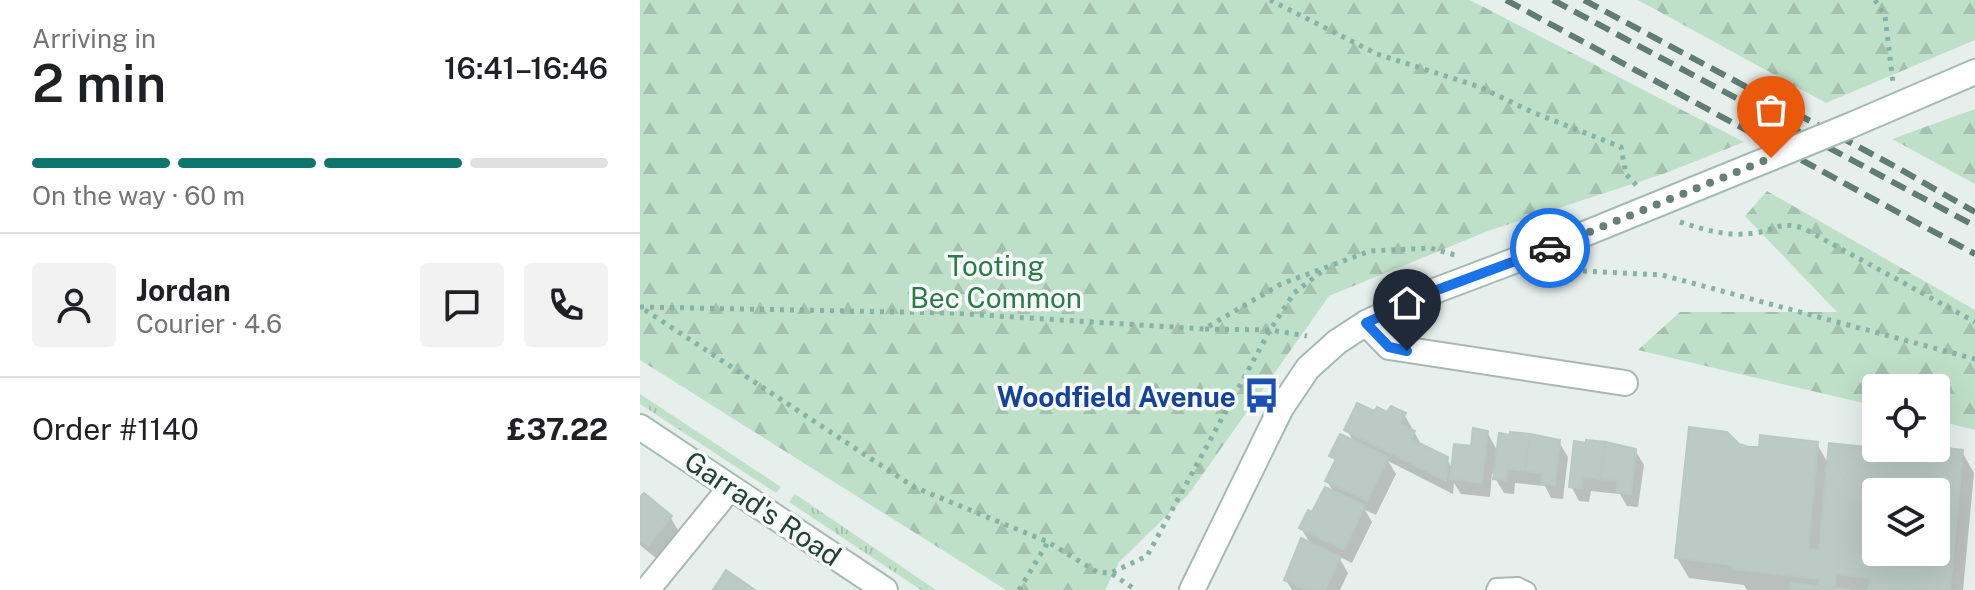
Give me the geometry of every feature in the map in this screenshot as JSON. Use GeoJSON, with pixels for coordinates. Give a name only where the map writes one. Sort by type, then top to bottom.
{"type":"FeatureCollection","features":[{"type":"Feature","properties":{"kind":"main road"},"geometry":{"type":"LineString","coordinates":[[1192,590],[1281,408],[1308,368],[1337,342],[1366,323],[1437,290],[1654,206],[1975,72]]}},
{"type":"Feature","properties":{"kind":"main road"},"geometry":{"type":"LineString","coordinates":[[1366,323],[1389,347],[1625,383]]}},
{"type":"Feature","properties":{"kind":"main road","name":"Garrad's Road"},"geometry":{"type":"LineString","coordinates":[[640,427],[885,590]]}},
{"type":"Feature","properties":{"kind":"main road"},"geometry":{"type":"LineString","coordinates":[[647,590],[730,488]]}},
{"type":"Feature","properties":{"kind":"lane"},"geometry":{"type":"LineString","coordinates":[[1494,590],[1496,586],[1518,585],[1528,590]]}},
{"type":"Feature","properties":{"kind":"path"},"geometry":{"type":"LineString","coordinates":[[1270,0],[1377,54],[1480,87],[1532,112],[1621,147],[1626,174],[1654,206],[1680,222],[1718,234],[1755,233],[1787,223],[1803,228],[1975,322]]}},
{"type":"Feature","properties":{"kind":"path"},"geometry":{"type":"LineString","coordinates":[[1875,0],[1885,16],[1892,80],[1901,104]]}},
{"type":"Feature","properties":{"kind":"path"},"geometry":{"type":"LineString","coordinates":[[1204,329],[1281,284],[1370,251],[1430,248],[1495,267]]}},
{"type":"Feature","properties":{"kind":"path"},"geometry":{"type":"LineString","coordinates":[[641,308],[914,487],[1048,542],[1097,572],[1111,573],[1147,556],[1270,330],[1294,293],[1328,267]]}},
{"type":"Feature","properties":{"kind":"path"},"geometry":{"type":"LineString","coordinates":[[1556,270],[1662,275],[1975,359]]}},
{"type":"Feature","properties":{"kind":"path"},"geometry":{"type":"LineString","coordinates":[[641,308],[950,313],[1204,329],[1270,330],[1337,342]]}},
{"type":"Feature","properties":{"kind":"path"},"geometry":{"type":"LineString","coordinates":[[1019,590],[1048,542]]}},
{"type":"Feature","properties":{"kind":"path"},"geometry":{"type":"LineString","coordinates":[[1111,573],[1136,590]]}},
{"type":"Feature","properties":{"kind":"green space","name":"Tooting Bec Common"},"geometry":{"type":"Polygon","coordinates":[[[640,0],[1470,0],[1744,142],[1663,174],[1488,231],[1329,296],[1188,495],[1119,562],[1105,590],[1006,590],[640,360],[640,0]]]}},
{"type":"Feature","properties":{"kind":"green space"},"geometry":{"type":"Polygon","coordinates":[[[1638,0],[1975,0],[1975,40],[1826,103],[1638,0]]]}},
{"type":"Feature","properties":{"kind":"green space"},"geometry":{"type":"Polygon","coordinates":[[[1975,109],[1975,184],[1892,139],[1975,109]]]}},
{"type":"Feature","properties":{"kind":"green space"},"geometry":{"type":"Polygon","coordinates":[[[1767,191],[1975,310],[1975,430],[1950,424],[1950,374],[1862,374],[1862,403],[1638,350],[1680,312],[1837,312],[1745,216],[1767,191]]]}},
{"type":"Feature","properties":{"kind":"green space"},"geometry":{"type":"Polygon","coordinates":[[[640,394],[781,487],[776,493],[640,404],[640,394]]]}},
{"type":"Feature","properties":{"kind":"green space"},"geometry":{"type":"Polygon","coordinates":[[[795,494],[936,590],[921,590],[789,502],[795,494]]]}},
{"type":"Feature","properties":{"kind":"building"},"geometry":{"type":"Polygon","coordinates":[[[1357,403],[1374,411],[1377,407],[1387,412],[1391,406],[1406,413],[1400,424],[1415,431],[1411,439],[1448,457],[1446,481],[1344,430],[1357,403]]]}},
{"type":"Feature","properties":{"kind":"building"},"geometry":{"type":"Polygon","coordinates":[[[1689,427],[1727,432],[1739,444],[1749,447],[1759,447],[1760,435],[1818,442],[1808,549],[1819,550],[1829,443],[1862,447],[1862,462],[1950,462],[1950,449],[1963,450],[1950,590],[1868,590],[1870,578],[1836,574],[1835,588],[1819,586],[1820,579],[1733,569],[1733,565],[1675,558],[1689,427]]]}},
{"type":"Feature","properties":{"kind":"building"},"geometry":{"type":"Polygon","coordinates":[[[1473,428],[1488,431],[1482,483],[1450,479],[1454,444],[1471,446],[1473,428]]]}},
{"type":"Feature","properties":{"kind":"building"},"geometry":{"type":"Polygon","coordinates":[[[1510,432],[1530,434],[1525,471],[1507,469],[1506,480],[1493,479],[1499,433],[1510,435],[1510,432]]]}},
{"type":"Feature","properties":{"kind":"building"},"geometry":{"type":"Polygon","coordinates":[[[1340,434],[1389,458],[1367,501],[1325,481],[1336,459],[1329,456],[1340,434]]]}},
{"type":"Feature","properties":{"kind":"building"},"geometry":{"type":"Polygon","coordinates":[[[1530,434],[1560,440],[1555,485],[1541,484],[1542,473],[1525,471],[1530,434]]]}},
{"type":"Feature","properties":{"kind":"building"},"geometry":{"type":"Polygon","coordinates":[[[1586,440],[1606,442],[1600,479],[1583,477],[1582,488],[1569,487],[1574,441],[1586,443],[1586,440]]]}},
{"type":"Feature","properties":{"kind":"building"},"geometry":{"type":"Polygon","coordinates":[[[1606,442],[1636,449],[1631,494],[1616,492],[1618,481],[1600,479],[1606,442]]]}},
{"type":"Feature","properties":{"kind":"building"},"geometry":{"type":"Polygon","coordinates":[[[1325,487],[1365,506],[1344,550],[1299,528],[1308,510],[1312,512],[1325,487]]]}},
{"type":"Feature","properties":{"kind":"building"},"geometry":{"type":"Polygon","coordinates":[[[644,493],[672,516],[648,546],[640,540],[640,497],[644,493]]]}},
{"type":"Feature","properties":{"kind":"building"},"geometry":{"type":"Polygon","coordinates":[[[1301,538],[1341,557],[1325,590],[1305,590],[1284,580],[1301,538]]]}},
{"type":"Feature","properties":{"kind":"building"},"geometry":{"type":"Polygon","coordinates":[[[726,570],[755,590],[713,590],[726,570]]]}},
{"type":"Feature","properties":{"kind":"building"},"geometry":{"type":"Polygon","coordinates":[[[1791,583],[1835,588],[1851,590],[1790,590],[1791,583]]]}},
{"type":"Feature","properties":{"kind":"railway"},"geometry":{"type":"LineString","coordinates":[[1506,0],[1975,254]]}},
{"type":"Feature","properties":{"kind":"railway"},"geometry":{"type":"LineString","coordinates":[[1553,0],[1975,226]]}},
{"type":"Feature","properties":{"kind":"railway"},"geometry":{"type":"LineString","coordinates":[[1584,0],[1975,212]]}},
{"type":"Feature","properties":{"kind":"way so far"},"geometry":{"type":"LineString","coordinates":[[1550,248],[1771,158]]}},
{"type":"Feature","properties":{"kind":"place","name":"Woodfield Avenue"},"geometry":{"type":"Point","coordinates":[1262,396]}},
{"type":"Feature","properties":{"kind":"route"},"geometry":{"type":"LineString","coordinates":[[1407,351],[1389,347],[1366,323],[1437,290],[1550,248]]}}]}
